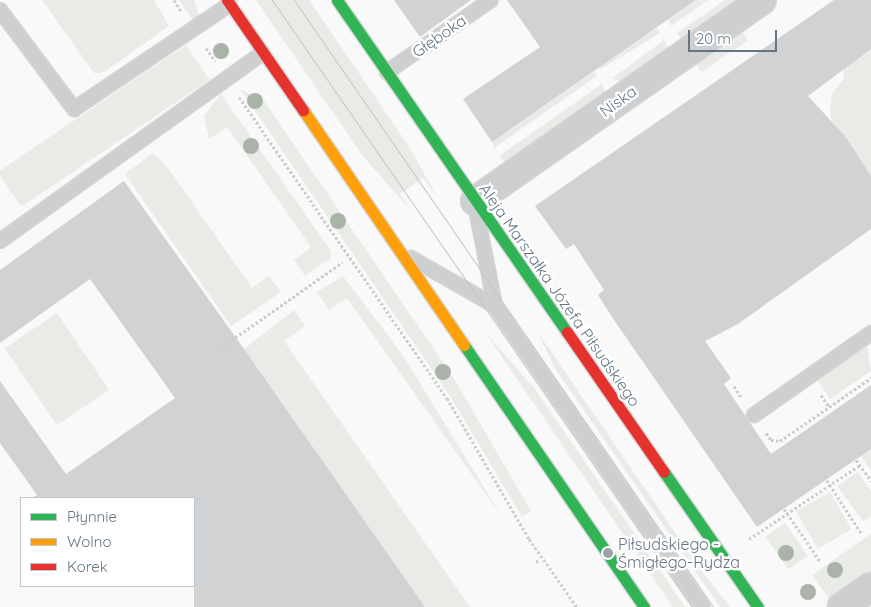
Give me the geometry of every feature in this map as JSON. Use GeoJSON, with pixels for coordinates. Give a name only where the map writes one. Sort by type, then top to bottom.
{"type":"FeatureCollection","features":[{"type":"Feature","properties":{"kind":"main road","name":"Aleja Marszałka Józefa Piłsudskiego"},"geometry":{"type":"LineString","coordinates":[[337,0],[758,607]]}},
{"type":"Feature","properties":{"kind":"main road"},"geometry":{"type":"LineString","coordinates":[[228,2],[644,607]]}},
{"type":"Feature","properties":{"kind":"street","name":"Niska"},"geometry":{"type":"LineString","coordinates":[[475,201],[762,0]]}},
{"type":"Feature","properties":{"kind":"street"},"geometry":{"type":"LineString","coordinates":[[842,607],[871,587]]}},
{"type":"Feature","properties":{"kind":"lane","name":"Głęboka"},"geometry":{"type":"LineString","coordinates":[[386,72],[491,0]]}},
{"type":"Feature","properties":{"kind":"lane"},"geometry":{"type":"LineString","coordinates":[[0,10],[74,109],[228,2]]}},
{"type":"Feature","properties":{"kind":"lane"},"geometry":{"type":"LineString","coordinates":[[0,241],[263,53]]}},
{"type":"Feature","properties":{"kind":"lane"},"geometry":{"type":"LineString","coordinates":[[475,201],[495,306],[703,607]]}},
{"type":"Feature","properties":{"kind":"lane"},"geometry":{"type":"LineString","coordinates":[[400,252],[495,306]]}},
{"type":"Feature","properties":{"kind":"lane"},"geometry":{"type":"LineString","coordinates":[[754,415],[871,333]]}},
{"type":"Feature","properties":{"kind":"path"},"geometry":{"type":"LineString","coordinates":[[202,43],[220,70]]}},
{"type":"Feature","properties":{"kind":"path"},"geometry":{"type":"LineString","coordinates":[[233,89],[447,398],[529,539],[577,607]]}},
{"type":"Feature","properties":{"kind":"path"},"geometry":{"type":"LineString","coordinates":[[219,349],[343,262]]}},
{"type":"Feature","properties":{"kind":"path"},"geometry":{"type":"LineString","coordinates":[[856,460],[871,482]]}},
{"type":"Feature","properties":{"kind":"path"},"geometry":{"type":"LineString","coordinates":[[749,540],[860,465]]}},
{"type":"Feature","properties":{"kind":"path"},"geometry":{"type":"LineString","coordinates":[[824,476],[861,533]]}},
{"type":"Feature","properties":{"kind":"path"},"geometry":{"type":"LineString","coordinates":[[784,509],[820,562]]}},
{"type":"Feature","properties":{"kind":"shaded area"},"geometry":{"type":"Polygon","coordinates":[[[42,0],[154,0],[169,26],[104,72],[94,73],[42,0]]]}},
{"type":"Feature","properties":{"kind":"shaded area"},"geometry":{"type":"Polygon","coordinates":[[[179,0],[194,0],[199,15],[193,20],[179,0]]]}},
{"type":"Feature","properties":{"kind":"shaded area"},"geometry":{"type":"Polygon","coordinates":[[[256,0],[309,0],[410,148],[437,197],[423,178],[400,194],[413,213],[362,155],[256,0]]]}},
{"type":"Feature","properties":{"kind":"shaded area"},"geometry":{"type":"Polygon","coordinates":[[[697,0],[708,0],[671,26],[668,20],[697,0]]]}},
{"type":"Feature","properties":{"kind":"shaded area"},"geometry":{"type":"Polygon","coordinates":[[[725,0],[739,0],[682,40],[677,33],[725,0]]]}},
{"type":"Feature","properties":{"kind":"shaded area"},"geometry":{"type":"Polygon","coordinates":[[[657,28],[660,33],[600,69],[597,64],[657,28]]]}},
{"type":"Feature","properties":{"kind":"shaded area"},"geometry":{"type":"Polygon","coordinates":[[[740,29],[748,41],[701,72],[694,60],[740,29]]]}},
{"type":"Feature","properties":{"kind":"shaded area"},"geometry":{"type":"Polygon","coordinates":[[[664,40],[670,49],[622,83],[613,78],[664,40]]]}},
{"type":"Feature","properties":{"kind":"shaded area"},"geometry":{"type":"Polygon","coordinates":[[[186,45],[209,80],[21,207],[0,175],[0,170],[186,45]]]}},
{"type":"Feature","properties":{"kind":"shaded area"},"geometry":{"type":"Polygon","coordinates":[[[871,49],[871,176],[831,119],[830,108],[832,93],[844,79],[843,68],[871,49]]]}},
{"type":"Feature","properties":{"kind":"shaded area"},"geometry":{"type":"Polygon","coordinates":[[[595,71],[597,76],[494,148],[492,142],[595,71]]]}},
{"type":"Feature","properties":{"kind":"shaded area"},"geometry":{"type":"Polygon","coordinates":[[[602,84],[606,93],[504,162],[499,156],[602,84]]]}},
{"type":"Feature","properties":{"kind":"shaded area"},"geometry":{"type":"Polygon","coordinates":[[[240,89],[264,101],[453,377],[531,511],[522,517],[450,396],[240,89]]]}},
{"type":"Feature","properties":{"kind":"shaded area"},"geometry":{"type":"Polygon","coordinates":[[[221,94],[331,251],[331,258],[305,276],[294,260],[311,247],[227,127],[209,139],[204,116],[221,94]]]}},
{"type":"Feature","properties":{"kind":"shaded area"},"geometry":{"type":"Polygon","coordinates":[[[153,153],[168,168],[252,288],[269,276],[281,292],[231,326],[125,174],[153,153]]]}},
{"type":"Feature","properties":{"kind":"shaded area"},"geometry":{"type":"Polygon","coordinates":[[[343,276],[402,354],[504,520],[347,298],[329,310],[317,292],[343,276]]]}},
{"type":"Feature","properties":{"kind":"shaded area"},"geometry":{"type":"Polygon","coordinates":[[[294,310],[305,326],[284,341],[470,607],[425,607],[244,349],[294,310]]]}},
{"type":"Feature","properties":{"kind":"shaded area"},"geometry":{"type":"Polygon","coordinates":[[[57,313],[109,390],[57,425],[5,348],[57,313]]]}},
{"type":"Feature","properties":{"kind":"shaded area"},"geometry":{"type":"Polygon","coordinates":[[[537,331],[698,566],[730,607],[720,607],[556,370],[537,331]]]}},
{"type":"Feature","properties":{"kind":"shaded area"},"geometry":{"type":"Polygon","coordinates":[[[485,332],[534,388],[685,607],[673,607],[485,332]]]}},
{"type":"Feature","properties":{"kind":"shaded area"},"geometry":{"type":"Polygon","coordinates":[[[867,346],[871,371],[830,399],[817,380],[867,346]]]}},
{"type":"Feature","properties":{"kind":"shaded area"},"geometry":{"type":"Polygon","coordinates":[[[871,449],[871,471],[861,456],[871,449]]]}},
{"type":"Feature","properties":{"kind":"shaded area"},"geometry":{"type":"Polygon","coordinates":[[[858,472],[871,491],[871,516],[863,521],[837,486],[858,472]]]}},
{"type":"Feature","properties":{"kind":"shaded area"},"geometry":{"type":"Polygon","coordinates":[[[830,492],[852,529],[818,549],[796,511],[830,492]]]}},
{"type":"Feature","properties":{"kind":"shaded area"},"geometry":{"type":"Polygon","coordinates":[[[785,523],[808,556],[788,570],[765,537],[785,523]]]}},
{"type":"Feature","properties":{"kind":"shaded area"},"geometry":{"type":"Polygon","coordinates":[[[871,534],[871,570],[829,599],[812,575],[871,534]]]}},
{"type":"Feature","properties":{"kind":"building"},"geometry":{"type":"Polygon","coordinates":[[[394,0],[471,0],[420,37],[394,0]]]}},
{"type":"Feature","properties":{"kind":"building"},"geometry":{"type":"Polygon","coordinates":[[[507,0],[696,0],[492,142],[463,99],[540,47],[507,0]]]}},
{"type":"Feature","properties":{"kind":"building"},"geometry":{"type":"Polygon","coordinates":[[[834,0],[871,0],[871,49],[808,96],[845,136],[871,176],[871,229],[738,324],[705,341],[731,378],[724,384],[771,454],[871,385],[871,449],[757,527],[614,320],[598,295],[604,290],[574,244],[566,249],[535,206],[834,0]]]}},
{"type":"Feature","properties":{"kind":"building"},"geometry":{"type":"Polygon","coordinates":[[[124,181],[425,607],[194,607],[195,497],[34,497],[37,495],[0,443],[0,381],[66,474],[175,398],[90,279],[0,343],[0,270],[124,181]]]}},
{"type":"Feature","properties":{"kind":"tram line"},"geometry":{"type":"LineString","coordinates":[[272,0],[692,607]]}},
{"type":"Feature","properties":{"kind":"tram line"},"geometry":{"type":"LineString","coordinates":[[294,0],[713,607]]}},
{"type":"Feature","properties":{"kind":"traffic: fast"},"geometry":{"type":"LineString","coordinates":[[337,0],[567,332]]}},
{"type":"Feature","properties":{"kind":"traffic: fast"},"geometry":{"type":"LineString","coordinates":[[464,345],[644,607]]}},
{"type":"Feature","properties":{"kind":"traffic: fast"},"geometry":{"type":"LineString","coordinates":[[664,472],[758,607]]}},
{"type":"Feature","properties":{"kind":"traffic: slow"},"geometry":{"type":"LineString","coordinates":[[303,110],[464,345]]}},
{"type":"Feature","properties":{"kind":"traffic: jam"},"geometry":{"type":"LineString","coordinates":[[227,0],[303,110]]}},
{"type":"Feature","properties":{"kind":"traffic: jam"},"geometry":{"type":"LineString","coordinates":[[567,332],[664,472]]}},
{"type":"Feature","properties":{"kind":"place","name":"Piłsudskiego - Śmigłego-Rydza"},"geometry":{"type":"Point","coordinates":[608,553]}}]}
